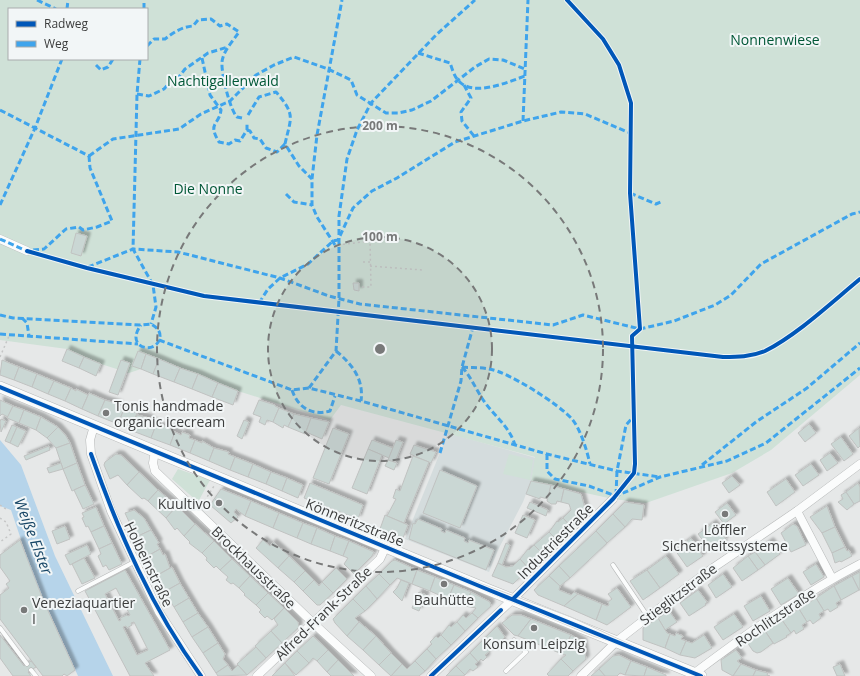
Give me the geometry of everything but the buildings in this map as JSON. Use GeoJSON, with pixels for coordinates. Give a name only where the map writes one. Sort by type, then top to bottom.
{"type":"FeatureCollection","features":[{"type":"Feature","properties":{"kind":"main road","name":"Könneritzstraße"},"geometry":{"type":"LineString","coordinates":[[0,387],[697,675]]}},
{"type":"Feature","properties":{"kind":"street"},"geometry":{"type":"LineString","coordinates":[[0,239],[28,251]]}},
{"type":"Feature","properties":{"kind":"street","name":"Holbeinstraße"},"geometry":{"type":"LineString","coordinates":[[94,426],[90,440],[91,454],[111,511],[159,612],[201,676]]}},
{"type":"Feature","properties":{"kind":"street","name":"Brockhausstraße"},"geometry":{"type":"LineString","coordinates":[[155,451],[152,463],[155,472],[313,623],[371,676]]}},
{"type":"Feature","properties":{"kind":"street","name":"Stieglitzstraße"},"geometry":{"type":"LineString","coordinates":[[581,676],[617,641],[648,616],[707,572],[797,511],[860,464]]}},
{"type":"Feature","properties":{"kind":"street","name":"Industriestraße"},"geometry":{"type":"LineString","coordinates":[[431,676],[513,599],[613,500]]}},
{"type":"Feature","properties":{"kind":"street"},"geometry":{"type":"LineString","coordinates":[[797,511],[832,578]]}},
{"type":"Feature","properties":{"kind":"street","name":"Alfred-Frank-Straße"},"geometry":{"type":"LineString","coordinates":[[257,676],[380,559],[386,546]]}},
{"type":"Feature","properties":{"kind":"street","name":"Rochlitzstraße"},"geometry":{"type":"LineString","coordinates":[[697,675],[759,627],[832,578],[860,564]]}},
{"type":"Feature","properties":{"kind":"lane"},"geometry":{"type":"LineString","coordinates":[[78,591],[134,562]]}},
{"type":"Feature","properties":{"kind":"lane"},"geometry":{"type":"LineString","coordinates":[[613,565],[648,616]]}},
{"type":"Feature","properties":{"kind":"lane"},"geometry":{"type":"LineString","coordinates":[[0,628],[27,664]]}},
{"type":"Feature","properties":{"kind":"lane"},"geometry":{"type":"LineString","coordinates":[[506,672],[526,652],[514,640]]}},
{"type":"Feature","properties":{"kind":"lane"},"geometry":{"type":"LineString","coordinates":[[31,670],[36,676]]}},
{"type":"Feature","properties":{"kind":"path"},"geometry":{"type":"LineString","coordinates":[[338,245],[370,240],[371,287],[359,287]]}},
{"type":"Feature","properties":{"kind":"path"},"geometry":{"type":"LineString","coordinates":[[363,262],[370,262]]}},
{"type":"Feature","properties":{"kind":"path"},"geometry":{"type":"LineString","coordinates":[[370,266],[422,270]]}},
{"type":"Feature","properties":{"kind":"path"},"geometry":{"type":"LineString","coordinates":[[0,356],[9,336]]}},
{"type":"Feature","properties":{"kind":"path"},"geometry":{"type":"LineString","coordinates":[[197,513],[219,477]]}},
{"type":"Feature","properties":{"kind":"path"},"geometry":{"type":"LineString","coordinates":[[0,505],[6,509]]}},
{"type":"Feature","properties":{"kind":"path"},"geometry":{"type":"LineString","coordinates":[[0,518],[6,522],[11,534],[0,542]]}},
{"type":"Feature","properties":{"kind":"shaded area"},"geometry":{"type":"Polygon","coordinates":[[[448,433],[536,458],[531,481],[523,502],[499,548],[489,572],[405,539],[448,433]]]}},
{"type":"Feature","properties":{"kind":"green space","name":"Die Nonne"},"geometry":{"type":"Polygon","coordinates":[[[0,0],[860,0],[860,375],[771,450],[732,473],[646,503],[613,499],[531,481],[535,457],[341,405],[330,420],[238,391],[147,354],[141,369],[129,373],[101,364],[67,349],[0,340],[0,0]]]}},
{"type":"Feature","properties":{"kind":"green space"},"geometry":{"type":"Polygon","coordinates":[[[509,454],[533,460],[530,480],[503,474],[509,454]]]}},
{"type":"Feature","properties":{"kind":"green space"},"geometry":{"type":"Polygon","coordinates":[[[178,469],[210,480],[198,502],[172,479],[178,469]]]}},
{"type":"Feature","properties":{"kind":"water","name":"Weiße Elster"},"geometry":{"type":"Polygon","coordinates":[[[0,440],[21,465],[55,556],[113,676],[78,676],[34,578],[11,510],[0,506],[0,440]]]}},
{"type":"Feature","properties":{"kind":"tram line"},"geometry":{"type":"LineString","coordinates":[[0,385],[474,581],[571,617],[638,648],[705,676]]}},
{"type":"Feature","properties":{"kind":"tram line"},"geometry":{"type":"LineString","coordinates":[[488,592],[593,636],[622,645]]}},
{"type":"Feature","properties":{"kind":"marked path"},"geometry":{"type":"LineString","coordinates":[[37,0],[54,8]]}},
{"type":"Feature","properties":{"kind":"marked path"},"geometry":{"type":"LineString","coordinates":[[67,8],[68,0]]}},
{"type":"Feature","properties":{"kind":"marked path"},"geometry":{"type":"LineString","coordinates":[[144,0],[144,8]]}},
{"type":"Feature","properties":{"kind":"marked path"},"geometry":{"type":"LineString","coordinates":[[335,245],[317,217],[312,205],[312,179],[317,135],[342,0]]}},
{"type":"Feature","properties":{"kind":"marked path"},"geometry":{"type":"LineString","coordinates":[[309,388],[336,351],[339,299],[339,216],[347,159],[357,130],[371,103],[436,35],[475,0]]}},
{"type":"Feature","properties":{"kind":"marked path"},"geometry":{"type":"LineString","coordinates":[[523,121],[528,0]]}},
{"type":"Feature","properties":{"kind":"marked path"},"geometry":{"type":"LineString","coordinates":[[148,45],[154,39],[165,39],[178,30],[193,26],[198,20],[211,19],[220,26],[227,24],[239,32],[224,54],[222,67],[226,91],[234,113],[237,117],[242,118]]}},
{"type":"Feature","properties":{"kind":"marked path"},"geometry":{"type":"LineString","coordinates":[[137,94],[149,96],[164,89],[173,79],[179,77],[185,69],[208,53],[228,47]]}},
{"type":"Feature","properties":{"kind":"marked path"},"geometry":{"type":"LineString","coordinates":[[418,53],[450,63],[458,80],[464,85],[472,88],[500,85],[525,76]]}},
{"type":"Feature","properties":{"kind":"marked path"},"geometry":{"type":"LineString","coordinates":[[89,156],[113,139],[179,129],[201,114],[230,101],[256,75],[274,65],[294,57],[328,69],[351,80],[357,95],[386,113],[398,113],[412,110],[431,101],[475,67],[489,59],[503,60],[525,69]]}},
{"type":"Feature","properties":{"kind":"marked path"},"geometry":{"type":"LineString","coordinates":[[202,58],[210,95],[221,110],[214,127],[214,131],[219,142],[229,144],[235,140],[240,141],[247,130],[247,122]]}},
{"type":"Feature","properties":{"kind":"marked path"},"geometry":{"type":"LineString","coordinates":[[0,205],[35,128],[62,60]]}},
{"type":"Feature","properties":{"kind":"marked path"},"geometry":{"type":"LineString","coordinates":[[96,65],[101,70],[108,67],[112,60]]}},
{"type":"Feature","properties":{"kind":"marked path"},"geometry":{"type":"LineString","coordinates":[[140,60],[137,94],[133,249],[153,285],[156,307],[151,324]]}},
{"type":"Feature","properties":{"kind":"marked path"},"geometry":{"type":"LineString","coordinates":[[464,85],[471,98],[461,112],[462,121],[474,136]]}},
{"type":"Feature","properties":{"kind":"marked path"},"geometry":{"type":"LineString","coordinates":[[248,115],[259,97],[276,92],[287,106],[290,116],[285,144],[299,166],[312,179]]}},
{"type":"Feature","properties":{"kind":"marked path"},"geometry":{"type":"LineString","coordinates":[[0,110],[89,156]]}},
{"type":"Feature","properties":{"kind":"marked path"},"geometry":{"type":"LineString","coordinates":[[259,303],[268,289],[280,278],[308,264],[333,241],[338,240],[353,208],[372,191],[397,178],[455,142],[523,121],[561,112],[585,114],[630,133]]}},
{"type":"Feature","properties":{"kind":"marked path"},"geometry":{"type":"LineString","coordinates":[[247,130],[250,131],[254,138],[260,139],[266,148],[277,152],[285,144]]}},
{"type":"Feature","properties":{"kind":"marked path"},"geometry":{"type":"LineString","coordinates":[[33,250],[44,249],[66,229],[79,227],[83,230],[97,227],[112,221],[90,168],[89,156]]}},
{"type":"Feature","properties":{"kind":"marked path"},"geometry":{"type":"LineString","coordinates":[[630,193],[656,204],[663,201]]}},
{"type":"Feature","properties":{"kind":"marked path"},"geometry":{"type":"LineString","coordinates":[[286,194],[294,202],[312,205]]}},
{"type":"Feature","properties":{"kind":"marked path"},"geometry":{"type":"LineString","coordinates":[[88,267],[133,249],[178,252],[280,278],[329,296],[360,304],[553,325],[583,315],[640,329],[674,321],[715,305],[731,295],[761,264],[852,214],[860,212]]}},
{"type":"Feature","properties":{"kind":"marked path"},"geometry":{"type":"LineString","coordinates":[[0,239],[29,252]]}},
{"type":"Feature","properties":{"kind":"marked path"},"geometry":{"type":"LineString","coordinates":[[0,315],[13,318],[141,325],[151,324],[155,326],[160,334],[158,342],[154,346],[149,348],[143,347],[136,340],[137,333],[141,325]]}},
{"type":"Feature","properties":{"kind":"marked path"},"geometry":{"type":"LineString","coordinates":[[22,318],[27,323],[29,336]]}},
{"type":"Feature","properties":{"kind":"marked path"},"geometry":{"type":"LineString","coordinates":[[440,453],[461,381],[462,367],[473,327]]}},
{"type":"Feature","properties":{"kind":"marked path"},"geometry":{"type":"LineString","coordinates":[[0,334],[138,344]]}},
{"type":"Feature","properties":{"kind":"marked path"},"geometry":{"type":"LineString","coordinates":[[159,340],[292,390],[309,388],[361,401],[547,454],[617,471],[660,477]]}},
{"type":"Feature","properties":{"kind":"marked path"},"geometry":{"type":"LineString","coordinates":[[702,465],[756,422],[807,388],[860,343]]}},
{"type":"Feature","properties":{"kind":"marked path"},"geometry":{"type":"LineString","coordinates":[[336,351],[347,361],[356,373],[361,386],[361,401]]}},
{"type":"Feature","properties":{"kind":"marked path"},"geometry":{"type":"LineString","coordinates":[[462,367],[486,368],[497,371],[520,382],[566,413],[578,429],[590,464]]}},
{"type":"Feature","properties":{"kind":"marked path"},"geometry":{"type":"LineString","coordinates":[[462,367],[486,404],[510,433],[515,445]]}},
{"type":"Feature","properties":{"kind":"marked path"},"geometry":{"type":"LineString","coordinates":[[547,454],[547,471],[555,479],[589,486],[616,496],[660,477],[727,461],[766,443],[860,368]]}},
{"type":"Feature","properties":{"kind":"marked path"},"geometry":{"type":"LineString","coordinates":[[292,390],[298,402],[302,406],[306,409],[317,412],[330,411],[335,396]]}},
{"type":"Feature","properties":{"kind":"marked path"},"geometry":{"type":"LineString","coordinates":[[616,495],[617,471],[626,425],[633,417]]}},
{"type":"Feature","properties":{"kind":"cycle path"},"geometry":{"type":"LineString","coordinates":[[513,599],[613,499],[634,473],[635,464],[632,336],[640,329],[630,193],[631,103],[619,65],[603,39],[567,0]]}},
{"type":"Feature","properties":{"kind":"cycle path"},"geometry":{"type":"LineString","coordinates":[[27,251],[87,268],[204,296],[723,357],[749,356],[765,351],[814,318],[860,279]]}},
{"type":"Feature","properties":{"kind":"cycle path"},"geometry":{"type":"LineString","coordinates":[[0,387],[489,590],[701,676]]}},
{"type":"Feature","properties":{"kind":"cycle path"},"geometry":{"type":"LineString","coordinates":[[91,454],[113,513],[138,570],[167,624],[201,676]]}},
{"type":"Feature","properties":{"kind":"cycle path"},"geometry":{"type":"LineString","coordinates":[[431,676],[501,610]]}},
{"type":"Feature","properties":{"kind":"place","name":"Tonis handmade organic icecream"},"geometry":{"type":"Point","coordinates":[106,413]}},
{"type":"Feature","properties":{"kind":"place","name":"Kuultivo"},"geometry":{"type":"Point","coordinates":[219,503]}},
{"type":"Feature","properties":{"kind":"place","name":"Löffler Sicherheitssysteme"},"geometry":{"type":"Point","coordinates":[725,514]}},
{"type":"Feature","properties":{"kind":"place","name":"Bauhütte"},"geometry":{"type":"Point","coordinates":[444,584]}},
{"type":"Feature","properties":{"kind":"place","name":"Veneziaquartier I"},"geometry":{"type":"Point","coordinates":[24,610]}},
{"type":"Feature","properties":{"kind":"place","name":"Konsum Leipzig"},"geometry":{"type":"Point","coordinates":[534,628]}},
{"type":"Feature","properties":{"kind":"park label","name":"Nonnenwiese"},"geometry":{"type":"Point","coordinates":[775,39]}},
{"type":"Feature","properties":{"kind":"park label","name":"Nachtigallenwald"},"geometry":{"type":"Point","coordinates":[223,80]}}]}
